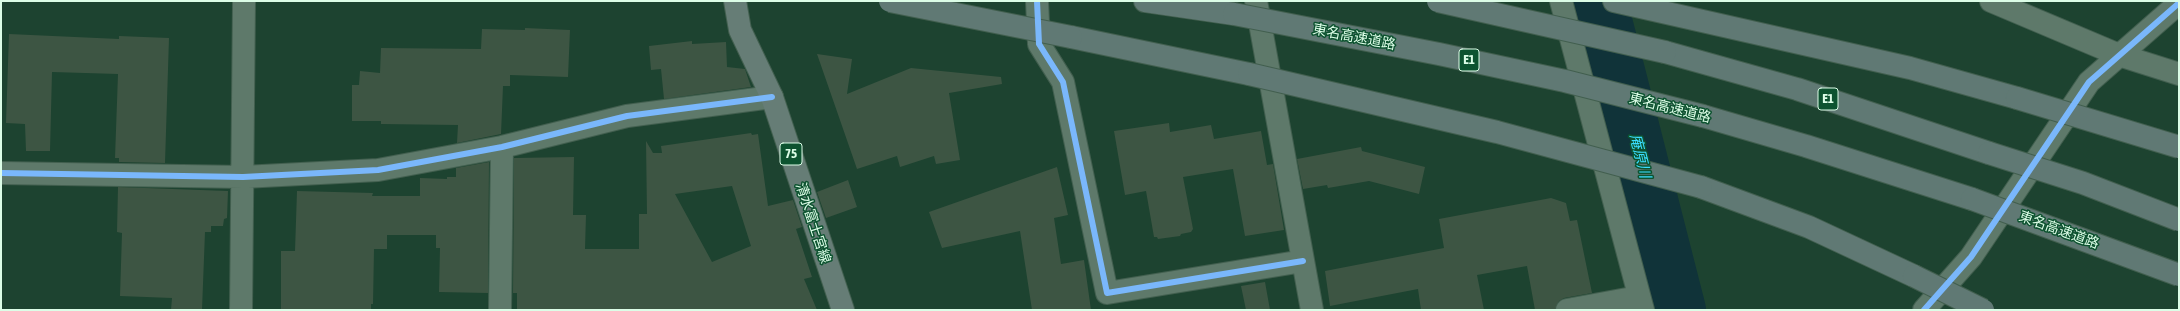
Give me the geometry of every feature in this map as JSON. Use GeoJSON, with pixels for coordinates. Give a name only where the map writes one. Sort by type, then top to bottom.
{"type":"FeatureCollection","features":[{"type":"Feature","properties":{"kind":"highway"},"geometry":{"type":"LineString","coordinates":[[890,1],[1249,74],[1497,132],[1702,187],[1808,226],[1983,310]]}},
{"type":"Feature","properties":{"kind":"highway","name":"東名高速道路"},"geometry":{"type":"LineString","coordinates":[[1145,1],[1234,14],[1439,54],[1565,81],[1703,116],[1806,146],[1972,199],[2179,275]]}},
{"type":"Feature","properties":{"kind":"highway","name":"E1"},"geometry":{"type":"LineString","coordinates":[[1438,1],[1665,52],[1797,89],[2083,183],[2179,220]]}},
{"type":"Feature","properties":{"kind":"highway"},"geometry":{"type":"LineString","coordinates":[[1614,1],[1910,68],[2018,98],[2179,146]]}},
{"type":"Feature","properties":{"kind":"main road","name":"清水富士宮線"},"geometry":{"type":"LineString","coordinates":[[735,1],[740,30],[772,97],[843,310]]}},
{"type":"Feature","properties":{"kind":"street"},"geometry":{"type":"LineString","coordinates":[[241,310],[244,1]]}},
{"type":"Feature","properties":{"kind":"street"},"geometry":{"type":"LineString","coordinates":[[1037,1],[1039,44],[1063,82],[1107,293],[1303,261]]}},
{"type":"Feature","properties":{"kind":"street"},"geometry":{"type":"LineString","coordinates":[[1256,1],[1312,310]]}},
{"type":"Feature","properties":{"kind":"street"},"geometry":{"type":"LineString","coordinates":[[1561,1],[1641,304],[1567,310]]}},
{"type":"Feature","properties":{"kind":"street"},"geometry":{"type":"LineString","coordinates":[[1991,1],[2119,55],[2179,74]]}},
{"type":"Feature","properties":{"kind":"street"},"geometry":{"type":"LineString","coordinates":[[1924,310],[1971,257],[2089,82],[2179,3]]}},
{"type":"Feature","properties":{"kind":"street"},"geometry":{"type":"LineString","coordinates":[[1,174],[243,177],[378,170],[502,147],[627,116],[772,97]]}},
{"type":"Feature","properties":{"kind":"street"},"geometry":{"type":"LineString","coordinates":[[500,310],[502,147]]}},
{"type":"Feature","properties":{"kind":"building"},"geometry":{"type":"Polygon","coordinates":[[[525,28],[570,30],[568,77],[510,75],[510,86],[503,86],[501,134],[457,143],[458,125],[381,124],[381,121],[352,121],[352,85],[359,85],[360,71],[380,73],[381,48],[481,49],[482,29],[525,30],[525,28]]]}},
{"type":"Feature","properties":{"kind":"building"},"geometry":{"type":"Polygon","coordinates":[[[9,34],[119,39],[119,36],[169,38],[165,163],[119,162],[119,158],[115,158],[118,74],[52,72],[50,151],[26,151],[25,124],[6,123],[9,34]]]}},
{"type":"Feature","properties":{"kind":"building"},"geometry":{"type":"Polygon","coordinates":[[[692,41],[692,44],[726,42],[727,67],[745,69],[751,87],[664,99],[661,69],[651,70],[649,46],[692,41]]]}},
{"type":"Feature","properties":{"kind":"building"},"geometry":{"type":"Polygon","coordinates":[[[817,54],[852,59],[847,94],[911,68],[1001,77],[1002,84],[949,93],[960,160],[936,164],[934,156],[900,167],[897,156],[857,169],[817,54]]]}},
{"type":"Feature","properties":{"kind":"building"},"geometry":{"type":"Polygon","coordinates":[[[1169,123],[1170,132],[1211,125],[1214,139],[1261,131],[1267,165],[1273,164],[1284,230],[1245,236],[1233,169],[1183,177],[1193,229],[1191,232],[1181,234],[1180,236],[1158,239],[1157,237],[1154,237],[1146,191],[1125,195],[1114,131],[1169,123]]]}},
{"type":"Feature","properties":{"kind":"building"},"geometry":{"type":"Polygon","coordinates":[[[751,133],[752,135],[758,134],[768,206],[793,200],[802,227],[796,229],[812,277],[804,279],[817,310],[517,310],[517,293],[513,293],[514,158],[574,157],[573,215],[586,215],[585,249],[639,249],[639,214],[647,214],[646,141],[653,153],[662,153],[661,146],[751,133]],[[732,186],[675,194],[712,262],[751,246],[732,186]]]}},
{"type":"Feature","properties":{"kind":"building"},"geometry":{"type":"Polygon","coordinates":[[[1361,147],[1362,151],[1425,167],[1419,194],[1369,181],[1328,188],[1327,185],[1303,189],[1297,159],[1361,147]]]}},
{"type":"Feature","properties":{"kind":"building"},"geometry":{"type":"Polygon","coordinates":[[[489,162],[488,293],[439,292],[440,248],[436,248],[436,235],[387,235],[387,249],[374,249],[373,304],[371,304],[371,310],[281,310],[281,251],[295,251],[297,191],[373,193],[372,196],[420,196],[420,178],[447,179],[447,177],[456,177],[456,168],[489,162]]]}},
{"type":"Feature","properties":{"kind":"building"},"geometry":{"type":"Polygon","coordinates":[[[1057,167],[1068,215],[1054,218],[1061,264],[1084,260],[1091,310],[1032,310],[1020,231],[942,248],[929,212],[1057,167]]]}},
{"type":"Feature","properties":{"kind":"building"},"geometry":{"type":"Polygon","coordinates":[[[848,180],[857,207],[826,218],[817,192],[848,180]]]}},
{"type":"Feature","properties":{"kind":"building"},"geometry":{"type":"Polygon","coordinates":[[[118,187],[228,191],[227,218],[224,219],[223,226],[211,226],[211,232],[205,232],[202,310],[171,310],[172,298],[120,296],[122,233],[117,232],[118,187]]]}},
{"type":"Feature","properties":{"kind":"building"},"geometry":{"type":"Polygon","coordinates":[[[1551,198],[1566,203],[1570,221],[1577,220],[1592,293],[1564,298],[1559,301],[1555,310],[1535,310],[1527,266],[1477,275],[1484,310],[1421,310],[1418,289],[1330,306],[1325,271],[1444,248],[1439,219],[1551,198]]]}},
{"type":"Feature","properties":{"kind":"building"},"geometry":{"type":"Polygon","coordinates":[[[1265,282],[1270,310],[1246,310],[1241,286],[1265,282]]]}},
{"type":"Feature","properties":{"kind":"waterway","name":"庵原川"},"geometry":{"type":"LineString","coordinates":[[1600,1],[1679,310]]}},
{"type":"Feature","properties":{"kind":"cycle path"},"geometry":{"type":"LineString","coordinates":[[1037,1],[1039,44],[1063,82],[1107,293],[1303,261]]}},
{"type":"Feature","properties":{"kind":"cycle path"},"geometry":{"type":"LineString","coordinates":[[1924,310],[1971,257],[2089,82],[2179,3]]}},
{"type":"Feature","properties":{"kind":"cycle path"},"geometry":{"type":"LineString","coordinates":[[1,173],[243,177],[378,170],[502,147],[627,116],[772,97]]}}]}
